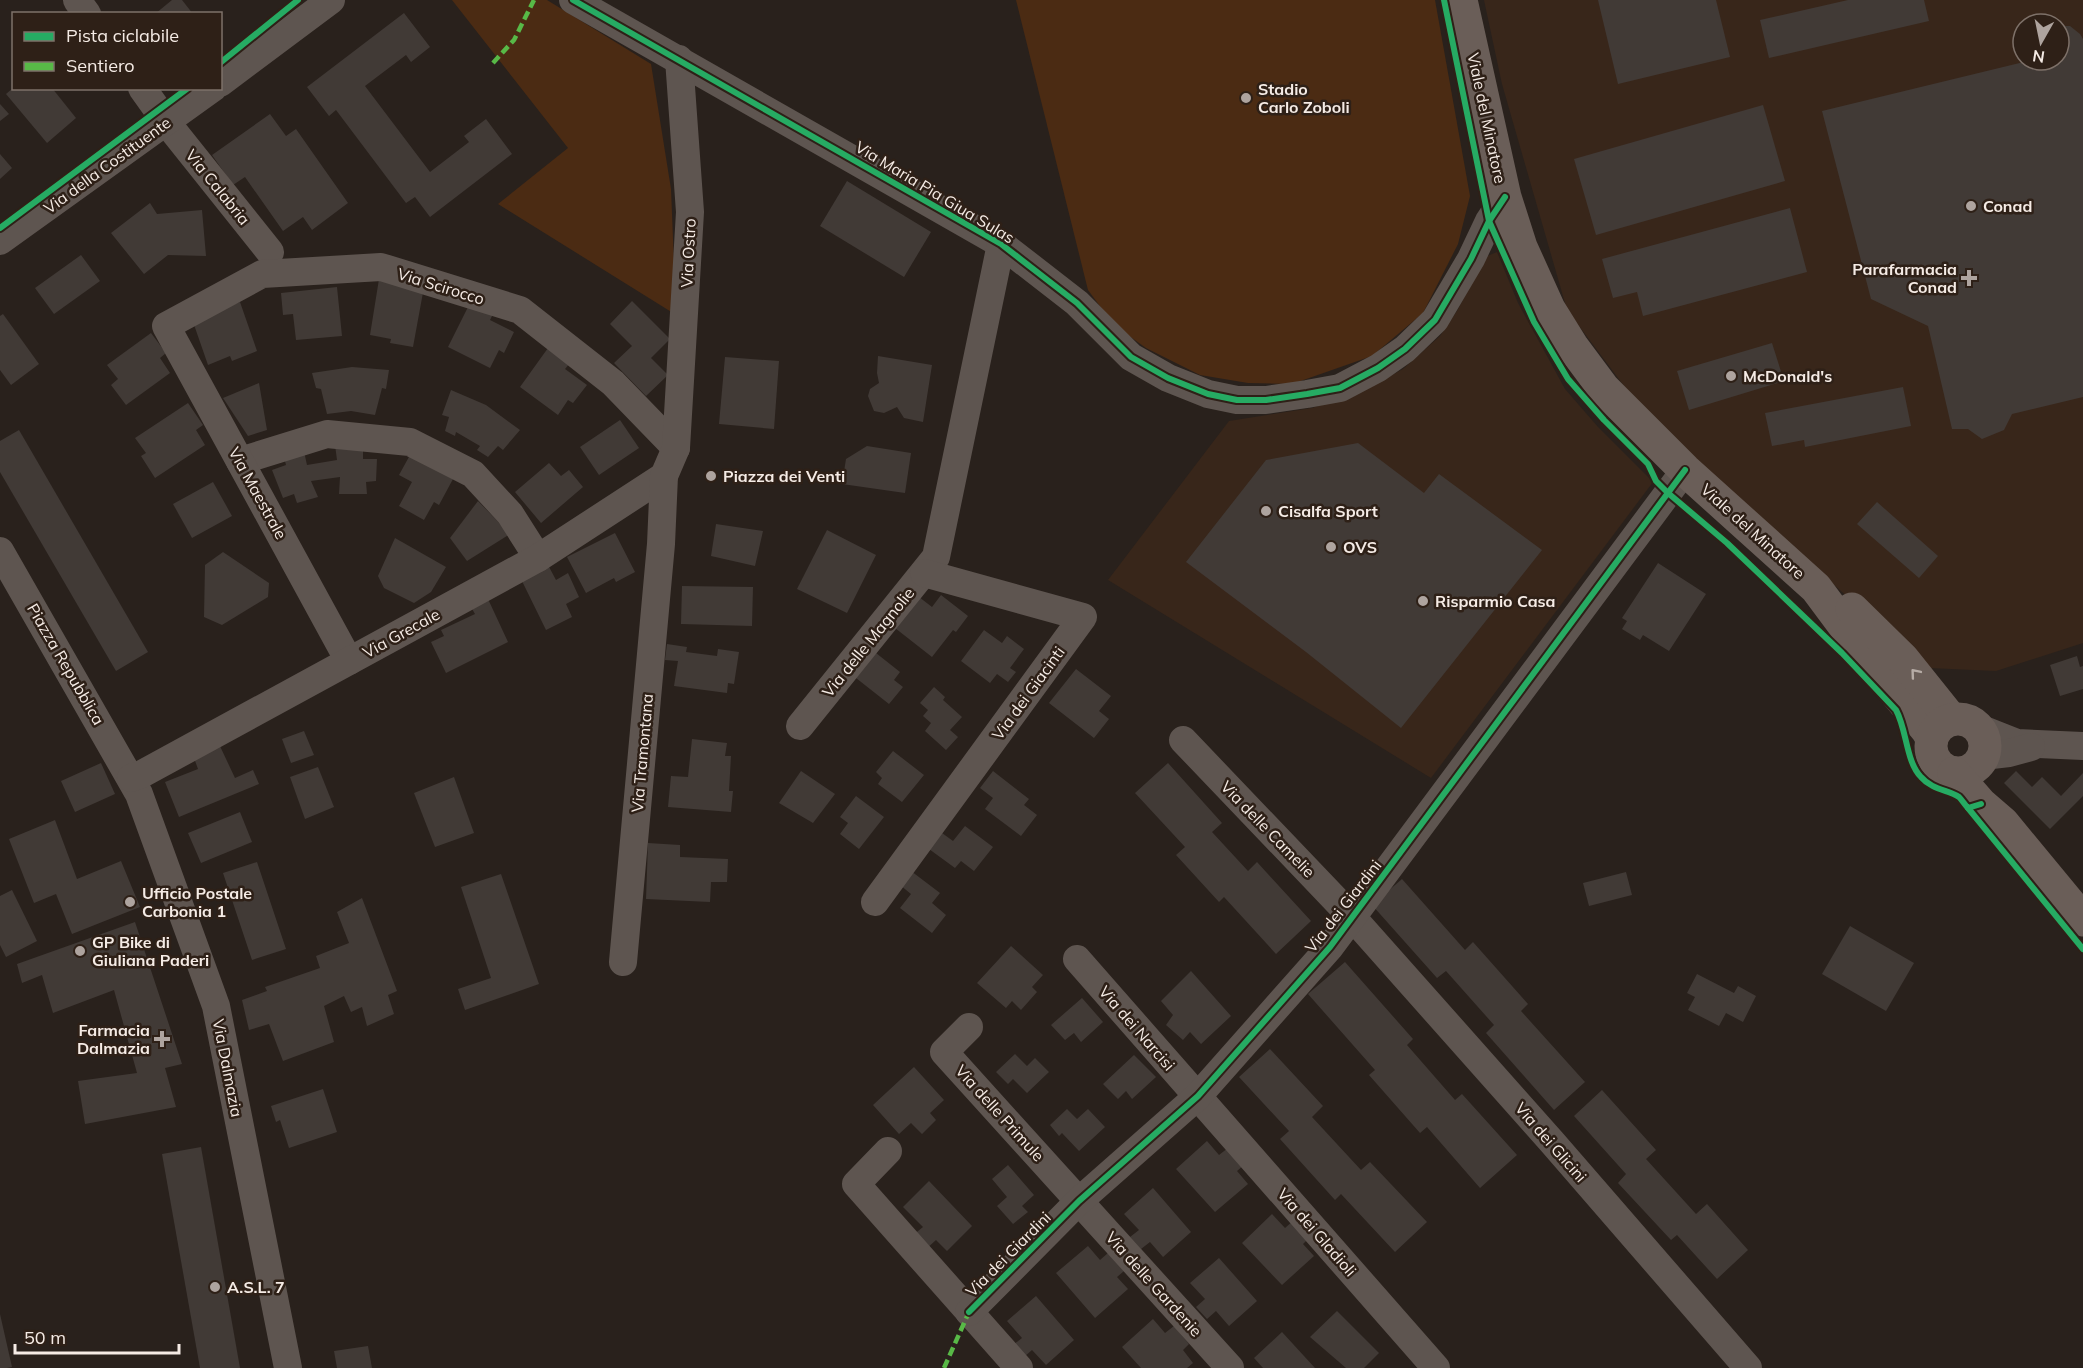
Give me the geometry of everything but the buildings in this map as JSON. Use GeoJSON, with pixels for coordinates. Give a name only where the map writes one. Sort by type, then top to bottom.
{"type":"FeatureCollection","features":[{"type":"Feature","properties":{"kind":"main road","name":"Viale del Minatore"},"geometry":{"type":"LineString","coordinates":[[1461,0],[1504,197],[1521,247],[1549,309],[1572,346],[1604,389],[1685,470],[1816,588],[1852,608],[1903,659],[1988,780],[2003,823],[2083,920]]}},
{"type":"Feature","properties":{"kind":"street"},"geometry":{"type":"LineString","coordinates":[[222,81],[331,0]]}},
{"type":"Feature","properties":{"kind":"street","name":"Via Maria Pia Giua Sulas"},"geometry":{"type":"LineString","coordinates":[[573,0],[1000,244],[1077,303],[1131,357],[1168,378],[1208,394],[1237,400],[1266,400],[1340,388],[1378,368],[1405,349],[1435,320],[1504,197]]}},
{"type":"Feature","properties":{"kind":"street","name":"Via Ostro"},"geometry":{"type":"LineString","coordinates":[[676,448],[690,212],[679,59]]}},
{"type":"Feature","properties":{"kind":"street","name":"Via Calabria"},"geometry":{"type":"LineString","coordinates":[[143,90],[270,252]]}},
{"type":"Feature","properties":{"kind":"street","name":"Via della Costituente"},"geometry":{"type":"LineString","coordinates":[[0,241],[210,90]]}},
{"type":"Feature","properties":{"kind":"street","name":"Via Maria Pia Giua Sulas"},"geometry":{"type":"LineString","coordinates":[[930,565],[1000,244]]}},
{"type":"Feature","properties":{"kind":"street","name":"Via Scirocco"},"geometry":{"type":"LineString","coordinates":[[166,326],[262,274],[381,267],[520,310],[613,383],[676,448]]}},
{"type":"Feature","properties":{"kind":"street","name":"Via Maestrale"},"geometry":{"type":"LineString","coordinates":[[166,326],[349,661]]}},
{"type":"Feature","properties":{"kind":"street"},"geometry":{"type":"LineString","coordinates":[[240,461],[327,434],[410,442],[473,474],[510,514],[538,558]]}},
{"type":"Feature","properties":{"kind":"street"},"geometry":{"type":"LineString","coordinates":[[664,476],[676,448]]}},
{"type":"Feature","properties":{"kind":"street","name":"Via dei Giardini"},"geometry":{"type":"LineString","coordinates":[[969,1312],[1079,1201],[1197,1096],[1330,947],[1685,470]]}},
{"type":"Feature","properties":{"kind":"street","name":"Via Tramontana"},"geometry":{"type":"LineString","coordinates":[[623,962],[661,544],[664,476]]}},
{"type":"Feature","properties":{"kind":"street","name":"Via Grecale"},"geometry":{"type":"LineString","coordinates":[[131,778],[141,775],[538,558],[664,476]]}},
{"type":"Feature","properties":{"kind":"street","name":"Piazza Repubblica"},"geometry":{"type":"LineString","coordinates":[[0,551],[131,778]]}},
{"type":"Feature","properties":{"kind":"street","name":"Via delle Magnolie"},"geometry":{"type":"LineString","coordinates":[[800,726],[930,565]]}},
{"type":"Feature","properties":{"kind":"street","name":"Via dei Giacinti"},"geometry":{"type":"LineString","coordinates":[[875,902],[1083,617],[930,565]]}},
{"type":"Feature","properties":{"kind":"street","name":"Via delle Camelie"},"geometry":{"type":"LineString","coordinates":[[1184,740],[1353,918]]}},
{"type":"Feature","properties":{"kind":"street"},"geometry":{"type":"LineString","coordinates":[[1963,746],[2009,753],[2039,745],[2083,746]]}},
{"type":"Feature","properties":{"kind":"street","name":"Via Dalmazia"},"geometry":{"type":"LineString","coordinates":[[131,778],[139,794],[216,1006],[288,1368]]}},
{"type":"Feature","properties":{"kind":"street","name":"Via dei Glicini"},"geometry":{"type":"LineString","coordinates":[[1353,918],[1748,1368]]}},
{"type":"Feature","properties":{"kind":"street","name":"Via dei Narcisi"},"geometry":{"type":"LineString","coordinates":[[1077,959],[1197,1096]]}},
{"type":"Feature","properties":{"kind":"street","name":"Via delle Primule"},"geometry":{"type":"LineString","coordinates":[[969,1027],[944,1052],[1079,1201]]}},
{"type":"Feature","properties":{"kind":"street","name":"Via dei Gladioli"},"geometry":{"type":"LineString","coordinates":[[1197,1096],[1436,1368]]}},
{"type":"Feature","properties":{"kind":"street"},"geometry":{"type":"LineString","coordinates":[[888,1151],[856,1184],[1020,1368]]}},
{"type":"Feature","properties":{"kind":"street","name":"Via delle Gardenie"},"geometry":{"type":"LineString","coordinates":[[1079,1201],[1230,1368]]}},
{"type":"Feature","properties":{"kind":"shaded area"},"geometry":{"type":"Polygon","coordinates":[[[452,0],[547,0],[651,64],[671,189],[673,313],[498,204],[568,148],[452,0]]]}},
{"type":"Feature","properties":{"kind":"shaded area","name":"Stadio Carlo Zoboli"},"geometry":{"type":"Polygon","coordinates":[[[1016,0],[1435,0],[1470,196],[1458,244],[1423,313],[1372,356],[1292,384],[1248,383],[1200,375],[1146,348],[1114,325],[1088,290],[1016,0]]]}},
{"type":"Feature","properties":{"kind":"shaded area"},"geometry":{"type":"Polygon","coordinates":[[[1484,0],[2083,0],[2083,643],[1996,671],[1929,668],[1657,430],[1567,310],[1502,84],[1484,0]]]}},
{"type":"Feature","properties":{"kind":"shaded area"},"geometry":{"type":"Polygon","coordinates":[[[1497,252],[1518,303],[1565,389],[1598,427],[1653,482],[1431,778],[1108,580],[1229,421],[1312,408],[1361,392],[1403,369],[1440,336],[1457,311],[1485,257],[1497,252]]]}},
{"type":"Feature","properties":{"kind":"marked path"},"geometry":{"type":"LineString","coordinates":[[493,63],[514,40],[534,0]]}},
{"type":"Feature","properties":{"kind":"marked path"},"geometry":{"type":"LineString","coordinates":[[944,1368],[969,1312]]}},
{"type":"Feature","properties":{"kind":"cycle path"},"geometry":{"type":"LineString","coordinates":[[222,61],[298,0]]}},
{"type":"Feature","properties":{"kind":"cycle path"},"geometry":{"type":"LineString","coordinates":[[573,0],[1001,244],[1077,303],[1131,357],[1168,378],[1208,394],[1237,400],[1266,400],[1307,394],[1340,388],[1378,368],[1405,349],[1435,320],[1471,259],[1489,221],[1505,197]]}},
{"type":"Feature","properties":{"kind":"cycle path"},"geometry":{"type":"LineString","coordinates":[[1444,0],[1489,221],[1534,322],[1568,379],[1604,420],[1648,464],[1656,481],[1727,543],[1842,653],[1896,710],[1912,763],[1921,777],[1930,785],[1959,797],[1968,808],[1981,804]]}},
{"type":"Feature","properties":{"kind":"cycle path"},"geometry":{"type":"LineString","coordinates":[[0,228],[185,90]]}},
{"type":"Feature","properties":{"kind":"cycle path"},"geometry":{"type":"LineString","coordinates":[[969,1312],[1079,1201],[1198,1096],[1330,947],[1685,470]]}},
{"type":"Feature","properties":{"kind":"cycle path"},"geometry":{"type":"LineString","coordinates":[[1968,808],[2083,949]]}},
{"type":"Feature","properties":{"kind":"place","name":"Stadio Carlo Zoboli"},"geometry":{"type":"Point","coordinates":[1246,98]}},
{"type":"Feature","properties":{"kind":"place","name":"Conad"},"geometry":{"type":"Point","coordinates":[1971,206]}},
{"type":"Feature","properties":{"kind":"place","name":"Parafarmacia Conad"},"geometry":{"type":"Point","coordinates":[1969,278]}},
{"type":"Feature","properties":{"kind":"place","name":"McDonald's"},"geometry":{"type":"Point","coordinates":[1731,376]}},
{"type":"Feature","properties":{"kind":"place","name":"Piazza dei Venti"},"geometry":{"type":"Point","coordinates":[711,476]}},
{"type":"Feature","properties":{"kind":"place","name":"Cisalfa Sport"},"geometry":{"type":"Point","coordinates":[1266,511]}},
{"type":"Feature","properties":{"kind":"place","name":"OVS"},"geometry":{"type":"Point","coordinates":[1331,547]}},
{"type":"Feature","properties":{"kind":"place","name":"Risparmio Casa"},"geometry":{"type":"Point","coordinates":[1423,601]}},
{"type":"Feature","properties":{"kind":"place","name":"Ufficio Postale Carbonia 1"},"geometry":{"type":"Point","coordinates":[130,902]}},
{"type":"Feature","properties":{"kind":"place","name":"GP Bike di Giuliana Paderi"},"geometry":{"type":"Point","coordinates":[80,951]}},
{"type":"Feature","properties":{"kind":"place","name":"Farmacia Dalmazia"},"geometry":{"type":"Point","coordinates":[162,1039]}},
{"type":"Feature","properties":{"kind":"place","name":"A.S.L. 7"},"geometry":{"type":"Point","coordinates":[215,1287]}}]}
